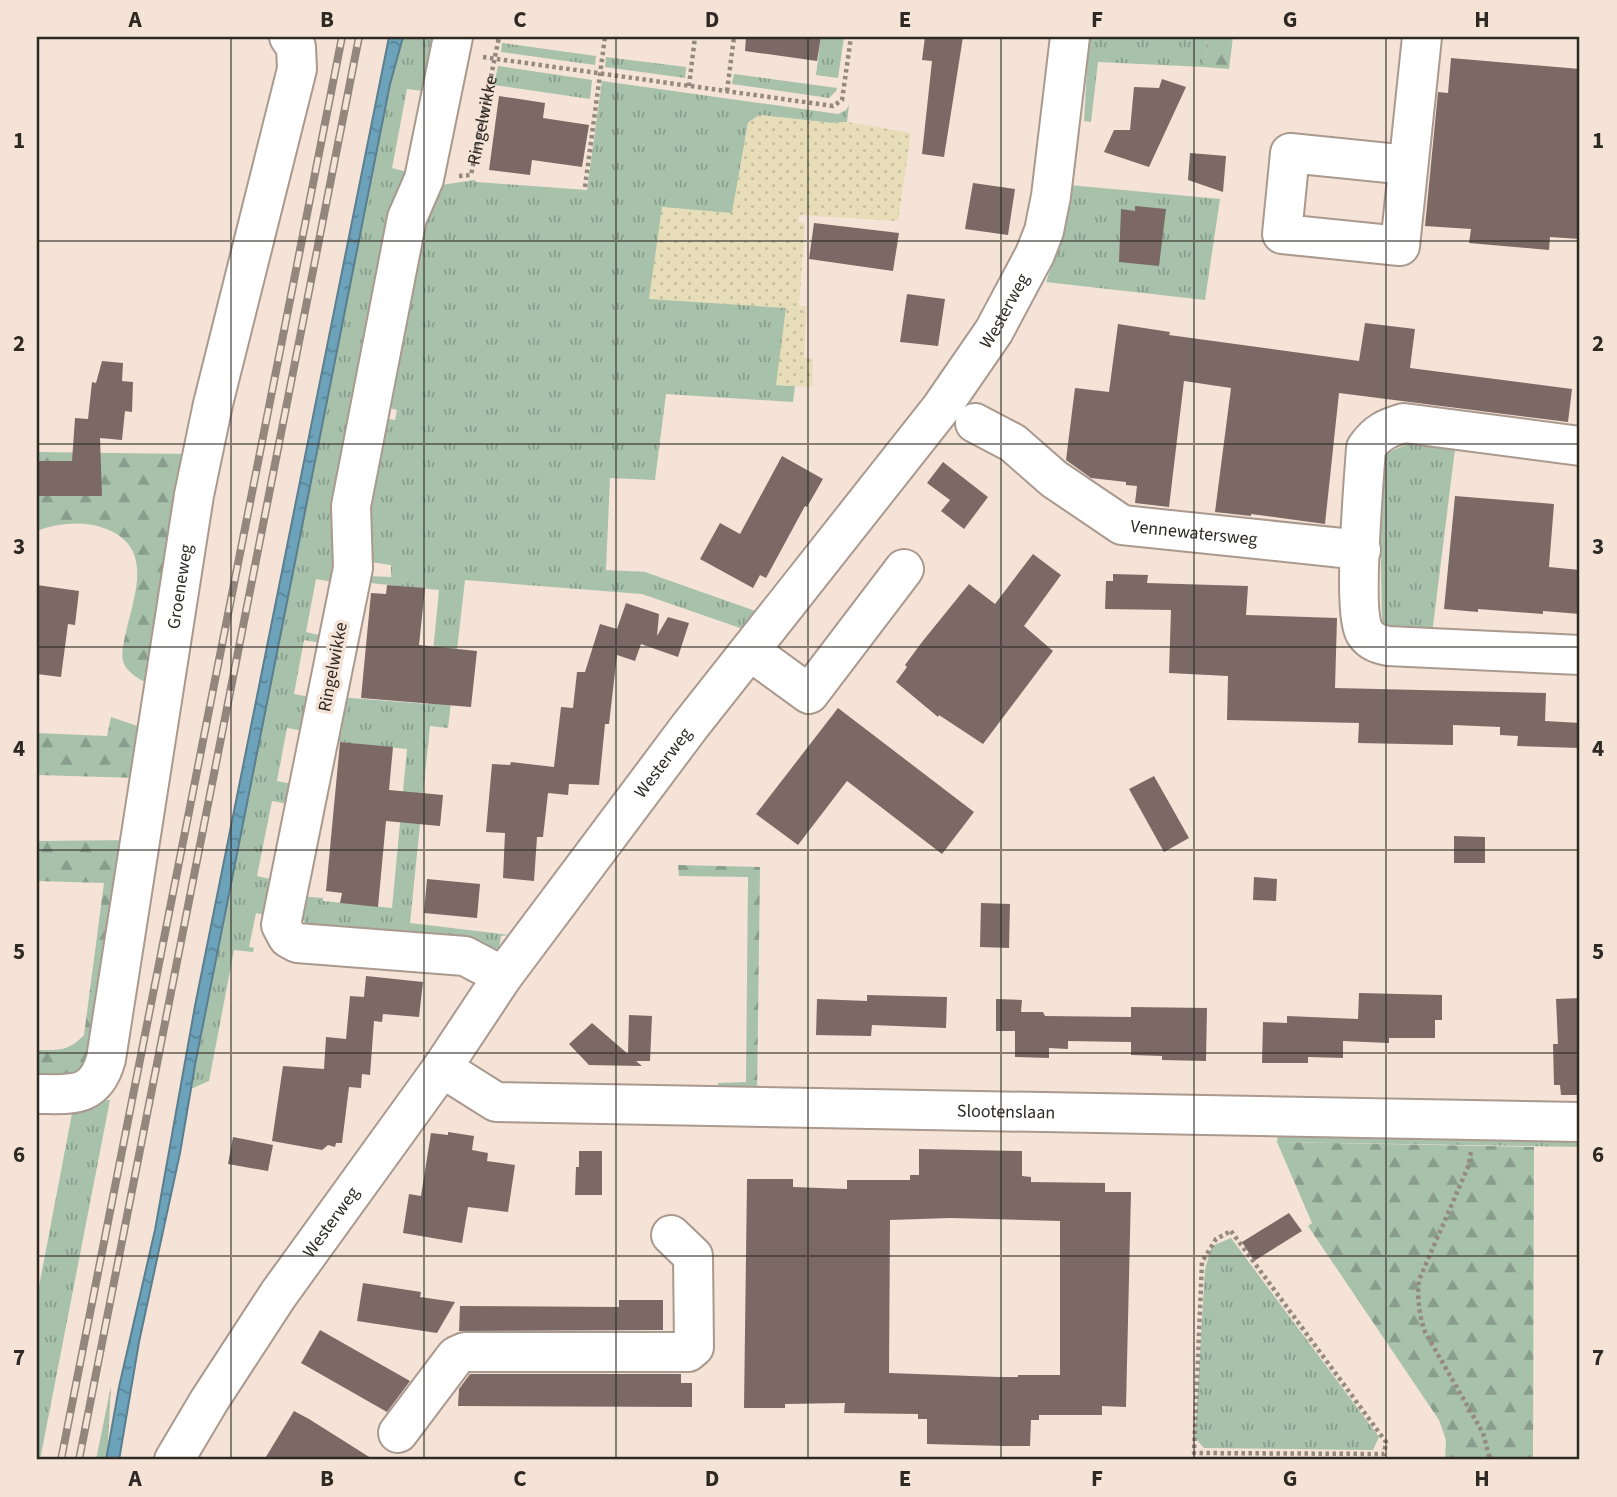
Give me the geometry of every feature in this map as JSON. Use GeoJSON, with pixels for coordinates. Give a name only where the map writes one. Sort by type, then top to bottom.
{"type":"FeatureCollection","features":[{"type":"Feature","properties":{"kind":"street","name":"Groeneweg"},"geometry":{"type":"LineString","coordinates":[[37,1094],[79,1093],[89,1088],[96,1082],[106,1059],[194,495],[213,404],[297,69],[296,47],[289,37]]}},
{"type":"Feature","properties":{"kind":"street","name":"Westerweg"},"geometry":{"type":"LineString","coordinates":[[174,1460],[278,1295],[442,1068],[503,976],[690,726],[941,408],[994,331],[1035,254],[1044,231],[1051,197],[1070,37]]}},
{"type":"Feature","properties":{"kind":"street"},"geometry":{"type":"LineString","coordinates":[[1408,165],[1422,37]]}},
{"type":"Feature","properties":{"kind":"street","name":"Ringelwikke"},"geometry":{"type":"LineString","coordinates":[[452,45],[424,179],[407,218],[351,506],[353,568],[281,925],[288,938],[298,943],[466,956],[503,976]]}},
{"type":"Feature","properties":{"kind":"street","name":"Vennewatersweg"},"geometry":{"type":"LineString","coordinates":[[975,423],[1013,443],[1054,479],[1122,525],[1360,550]]}},
{"type":"Feature","properties":{"kind":"street"},"geometry":{"type":"LineString","coordinates":[[1580,446],[1404,423],[1385,428],[1373,437],[1366,448],[1360,550],[1360,616],[1365,632],[1375,643],[1388,646],[1580,655]]}},
{"type":"Feature","properties":{"kind":"street"},"geometry":{"type":"LineString","coordinates":[[750,651],[809,694],[904,569]]}},
{"type":"Feature","properties":{"kind":"street","name":"Slootenslaan"},"geometry":{"type":"LineString","coordinates":[[442,1068],[496,1102],[1580,1122]]}},
{"type":"Feature","properties":{"kind":"street"},"geometry":{"type":"LineString","coordinates":[[398,1433],[456,1356],[465,1352],[688,1352],[694,1347],[693,1256],[671,1235]]}},
{"type":"Feature","properties":{"kind":"path","name":"Ringelwikke"},"geometry":{"type":"LineString","coordinates":[[424,179],[471,175],[499,37]]}},
{"type":"Feature","properties":{"kind":"path"},"geometry":{"type":"LineString","coordinates":[[585,187],[605,37]]}},
{"type":"Feature","properties":{"kind":"path"},"geometry":{"type":"LineString","coordinates":[[689,86],[695,37]]}},
{"type":"Feature","properties":{"kind":"path"},"geometry":{"type":"LineString","coordinates":[[727,92],[734,37]]}},
{"type":"Feature","properties":{"kind":"path","name":"Ringelwikke"},"geometry":{"type":"LineString","coordinates":[[452,45],[495,59],[833,106],[842,100],[851,37]]}},
{"type":"Feature","properties":{"kind":"path"},"geometry":{"type":"LineString","coordinates":[[1473,1119],[1468,1167],[1429,1254],[1419,1280],[1417,1296],[1425,1332],[1483,1433],[1490,1460]]}},
{"type":"Feature","properties":{"kind":"path"},"geometry":{"type":"LineString","coordinates":[[1231,1231],[1386,1442],[1384,1454],[1194,1453],[1202,1262],[1216,1239],[1231,1231]]}},
{"type":"Feature","properties":{"kind":"green space"},"geometry":{"type":"Polygon","coordinates":[[[403,37],[442,37],[432,92],[407,89],[392,168],[415,174],[338,583],[316,579],[306,632],[327,637],[326,644],[304,640],[294,694],[315,698],[309,732],[287,728],[277,781],[298,785],[294,805],[272,801],[257,876],[279,881],[272,917],[256,913],[249,947],[254,948],[253,952],[234,950],[209,1081],[191,1089],[390,84],[403,37]]]}},
{"type":"Feature","properties":{"kind":"green space"},"geometry":{"type":"Polygon","coordinates":[[[821,37],[844,37],[838,78],[816,75],[821,37]]]}},
{"type":"Feature","properties":{"kind":"green space"},"geometry":{"type":"Polygon","coordinates":[[[1089,37],[1207,37],[1205,67],[1098,62],[1091,122],[1084,121],[1089,37]]]}},
{"type":"Feature","properties":{"kind":"green space"},"geometry":{"type":"Polygon","coordinates":[[[1207,37],[1233,37],[1229,69],[1205,67],[1207,37]]]}},
{"type":"Feature","properties":{"kind":"green space"},"geometry":{"type":"Polygon","coordinates":[[[502,43],[596,56],[595,65],[501,52],[502,43]]]}},
{"type":"Feature","properties":{"kind":"green space"},"geometry":{"type":"Polygon","coordinates":[[[606,57],[686,67],[685,78],[605,67],[606,57]]]}},
{"type":"Feature","properties":{"kind":"green space"},"geometry":{"type":"Polygon","coordinates":[[[498,66],[592,80],[590,99],[494,85],[498,66]]]}},
{"type":"Feature","properties":{"kind":"green space"},"geometry":{"type":"Polygon","coordinates":[[[734,74],[837,88],[829,98],[732,84],[734,74]]]}},
{"type":"Feature","properties":{"kind":"green space"},"geometry":{"type":"Polygon","coordinates":[[[602,81],[838,114],[849,105],[847,122],[831,123],[759,115],[748,123],[732,214],[661,207],[786,308],[777,385],[795,386],[793,402],[666,394],[655,480],[610,478],[606,570],[645,572],[764,614],[743,629],[642,594],[465,580],[448,728],[430,726],[410,923],[510,935],[501,936],[499,948],[494,949],[319,932],[302,918],[299,896],[392,908],[407,749],[329,741],[338,697],[428,704],[439,590],[370,583],[369,586],[361,585],[366,576],[391,577],[391,565],[370,562],[362,509],[380,418],[395,420],[397,410],[382,406],[434,186],[475,180],[587,190],[602,81]]]}},
{"type":"Feature","properties":{"kind":"green space"},"geometry":{"type":"Polygon","coordinates":[[[1069,185],[1220,199],[1205,300],[1046,282],[1064,230],[1069,185]]]}},
{"type":"Feature","properties":{"kind":"green space"},"geometry":{"type":"Polygon","coordinates":[[[1408,444],[1455,449],[1432,634],[1395,633],[1382,624],[1379,456],[1408,444]]]}},
{"type":"Feature","properties":{"kind":"green space"},"geometry":{"type":"Polygon","coordinates":[[[37,452],[190,454],[154,687],[130,672],[123,660],[123,644],[136,589],[136,562],[132,550],[111,531],[93,525],[64,524],[37,531],[37,452]]]}},
{"type":"Feature","properties":{"kind":"green space"},"geometry":{"type":"Polygon","coordinates":[[[111,717],[149,730],[139,778],[37,775],[37,733],[107,736],[111,717]]]}},
{"type":"Feature","properties":{"kind":"green space"},"geometry":{"type":"Polygon","coordinates":[[[133,840],[96,1066],[37,1088],[37,1050],[68,1047],[84,1035],[104,883],[37,881],[37,841],[133,840]]]}},
{"type":"Feature","properties":{"kind":"green space"},"geometry":{"type":"Polygon","coordinates":[[[678,865],[760,867],[757,1098],[719,1088],[718,1083],[746,1082],[748,877],[679,876],[678,865]]]}},
{"type":"Feature","properties":{"kind":"green space"},"geometry":{"type":"Polygon","coordinates":[[[110,1100],[40,1460],[37,1460],[37,1297],[74,1103],[110,1100]]]}},
{"type":"Feature","properties":{"kind":"green space"},"geometry":{"type":"Polygon","coordinates":[[[1280,1124],[1580,1131],[1580,1147],[1277,1142],[1280,1124]]]}},
{"type":"Feature","properties":{"kind":"green space"},"geometry":{"type":"Polygon","coordinates":[[[1277,1142],[1534,1147],[1533,1460],[1445,1460],[1446,1440],[1439,1420],[1308,1226],[1312,1223],[1277,1142]]]}},
{"type":"Feature","properties":{"kind":"green space"},"geometry":{"type":"Polygon","coordinates":[[[1231,1238],[1379,1437],[1373,1450],[1204,1448],[1195,1438],[1205,1269],[1212,1246],[1231,1238]]]}},
{"type":"Feature","properties":{"kind":"green space"},"geometry":{"type":"Polygon","coordinates":[[[111,1386],[107,1460],[96,1460],[111,1386]]]}},
{"type":"Feature","properties":{"kind":"sand"},"geometry":{"type":"Polygon","coordinates":[[[759,115],[831,123],[847,122],[911,133],[898,221],[799,215],[799,222],[805,224],[799,306],[807,306],[804,357],[813,359],[812,387],[776,385],[786,308],[649,299],[662,207],[732,213],[748,123],[759,115]]]}},
{"type":"Feature","properties":{"kind":"water"},"geometry":{"type":"Polygon","coordinates":[[[389,37],[403,37],[390,84],[195,1065],[180,1153],[139,1342],[119,1460],[106,1460],[119,1387],[155,1230],[195,1006],[389,37]]]}},
{"type":"Feature","properties":{"kind":"building"},"geometry":{"type":"Polygon","coordinates":[[[746,37],[821,37],[817,61],[745,51],[746,37]]]}},
{"type":"Feature","properties":{"kind":"building"},"geometry":{"type":"Polygon","coordinates":[[[925,37],[963,37],[944,157],[922,154],[932,61],[922,60],[925,37]]]}},
{"type":"Feature","properties":{"kind":"building"},"geometry":{"type":"Polygon","coordinates":[[[1451,58],[1580,69],[1580,239],[1550,237],[1549,250],[1469,243],[1471,229],[1425,226],[1438,92],[1448,93],[1451,58]]]}},
{"type":"Feature","properties":{"kind":"building"},"geometry":{"type":"Polygon","coordinates":[[[1162,79],[1186,87],[1149,167],[1104,152],[1114,130],[1130,130],[1134,87],[1159,88],[1162,79]]]}},
{"type":"Feature","properties":{"kind":"building"},"geometry":{"type":"Polygon","coordinates":[[[499,96],[545,103],[543,118],[589,125],[582,167],[532,160],[530,175],[489,170],[499,96]]]}},
{"type":"Feature","properties":{"kind":"building"},"geometry":{"type":"Polygon","coordinates":[[[1190,153],[1226,156],[1223,192],[1188,180],[1190,153]]]}},
{"type":"Feature","properties":{"kind":"building"},"geometry":{"type":"Polygon","coordinates":[[[973,183],[1015,189],[1008,235],[965,229],[973,183]]]}},
{"type":"Feature","properties":{"kind":"building"},"geometry":{"type":"Polygon","coordinates":[[[1135,206],[1166,209],[1159,266],[1119,262],[1121,209],[1135,211],[1135,206]]]}},
{"type":"Feature","properties":{"kind":"building"},"geometry":{"type":"Polygon","coordinates":[[[814,223],[899,233],[893,271],[809,259],[814,223]]]}},
{"type":"Feature","properties":{"kind":"building"},"geometry":{"type":"Polygon","coordinates":[[[907,294],[945,299],[938,346],[900,342],[907,294]]]}},
{"type":"Feature","properties":{"kind":"building"},"geometry":{"type":"Polygon","coordinates":[[[1365,323],[1415,329],[1410,368],[1572,389],[1568,422],[1339,393],[1325,524],[1215,512],[1231,388],[1184,381],[1169,507],[1135,503],[1137,486],[1091,478],[1066,460],[1075,388],[1109,392],[1118,324],[1170,332],[1169,335],[1359,361],[1365,323]]]}},
{"type":"Feature","properties":{"kind":"building"},"geometry":{"type":"Polygon","coordinates":[[[102,361],[123,363],[122,381],[133,382],[132,412],[125,411],[122,440],[100,438],[102,496],[37,496],[37,461],[72,461],[75,418],[88,419],[92,382],[96,383],[102,361]]]}},
{"type":"Feature","properties":{"kind":"building"},"geometry":{"type":"Polygon","coordinates":[[[782,456],[823,479],[807,507],[805,506],[766,578],[760,575],[753,588],[700,559],[720,523],[740,534],[782,456]]]}},
{"type":"Feature","properties":{"kind":"building"},"geometry":{"type":"Polygon","coordinates":[[[943,462],[988,497],[964,529],[941,511],[950,500],[927,483],[943,462]]]}},
{"type":"Feature","properties":{"kind":"building"},"geometry":{"type":"Polygon","coordinates":[[[1455,496],[1554,504],[1549,567],[1580,570],[1580,614],[1444,609],[1455,496]]]}},
{"type":"Feature","properties":{"kind":"building"},"geometry":{"type":"Polygon","coordinates":[[[1033,554],[1061,575],[1024,626],[1053,651],[983,744],[939,715],[938,717],[896,682],[922,642],[969,584],[995,604],[1033,554]]]}},
{"type":"Feature","properties":{"kind":"building"},"geometry":{"type":"Polygon","coordinates":[[[1113,574],[1148,575],[1147,583],[1248,586],[1246,615],[1337,618],[1335,688],[1546,693],[1545,721],[1580,723],[1580,748],[1517,746],[1518,736],[1500,735],[1500,727],[1453,725],[1453,745],[1358,743],[1359,723],[1227,720],[1228,676],[1169,673],[1171,610],[1105,609],[1106,581],[1113,581],[1113,574]]]}},
{"type":"Feature","properties":{"kind":"building"},"geometry":{"type":"Polygon","coordinates":[[[37,585],[79,591],[75,625],[68,624],[61,677],[37,674],[37,585]]]}},
{"type":"Feature","properties":{"kind":"building"},"geometry":{"type":"Polygon","coordinates":[[[387,585],[425,588],[419,645],[477,651],[471,707],[361,698],[371,593],[386,594],[387,585]]]}},
{"type":"Feature","properties":{"kind":"building"},"geometry":{"type":"Polygon","coordinates":[[[626,603],[659,614],[657,636],[668,617],[689,623],[678,657],[641,644],[635,661],[617,655],[609,724],[605,724],[599,785],[569,784],[568,795],[548,793],[543,837],[537,837],[534,881],[503,878],[505,833],[486,832],[492,764],[510,765],[511,762],[554,767],[561,707],[573,708],[577,672],[585,672],[600,624],[617,629],[626,603]]]}},
{"type":"Feature","properties":{"kind":"building"},"geometry":{"type":"Polygon","coordinates":[[[838,708],[974,812],[942,854],[847,781],[798,845],[756,814],[838,708]]]}},
{"type":"Feature","properties":{"kind":"building"},"geometry":{"type":"Polygon","coordinates":[[[340,742],[393,747],[389,790],[443,795],[440,826],[386,821],[378,907],[340,903],[342,893],[326,891],[340,742]]]}},
{"type":"Feature","properties":{"kind":"building"},"geometry":{"type":"Polygon","coordinates":[[[1154,776],[1189,838],[1164,852],[1129,789],[1154,776]]]}},
{"type":"Feature","properties":{"kind":"building"},"geometry":{"type":"Polygon","coordinates":[[[1454,836],[1485,837],[1485,863],[1454,863],[1454,836]]]}},
{"type":"Feature","properties":{"kind":"building"},"geometry":{"type":"Polygon","coordinates":[[[1254,877],[1277,879],[1276,901],[1253,900],[1254,877]]]}},
{"type":"Feature","properties":{"kind":"building"},"geometry":{"type":"Polygon","coordinates":[[[427,879],[480,884],[477,918],[424,913],[427,879]]]}},
{"type":"Feature","properties":{"kind":"building"},"geometry":{"type":"Polygon","coordinates":[[[981,903],[1010,904],[1009,948],[980,947],[981,903]]]}},
{"type":"Feature","properties":{"kind":"building"},"geometry":{"type":"Polygon","coordinates":[[[366,976],[423,982],[419,1017],[383,1014],[382,1022],[374,1021],[370,1075],[362,1074],[361,1088],[349,1087],[342,1143],[336,1143],[335,1147],[328,1145],[322,1150],[272,1141],[283,1066],[324,1069],[326,1037],[346,1039],[350,996],[364,997],[366,976]]]}},
{"type":"Feature","properties":{"kind":"building"},"geometry":{"type":"Polygon","coordinates":[[[1359,993],[1442,995],[1442,1020],[1435,1020],[1435,1038],[1389,1038],[1389,1043],[1343,1041],[1343,1058],[1308,1057],[1308,1063],[1262,1063],[1263,1022],[1287,1023],[1287,1016],[1358,1019],[1359,993]]]}},
{"type":"Feature","properties":{"kind":"building"},"geometry":{"type":"Polygon","coordinates":[[[867,995],[947,997],[946,1028],[872,1025],[871,1036],[816,1035],[817,999],[867,1001],[867,995]]]}},
{"type":"Feature","properties":{"kind":"building"},"geometry":{"type":"Polygon","coordinates":[[[1580,998],[1580,1095],[1561,1095],[1560,1085],[1554,1085],[1553,1044],[1558,1044],[1556,999],[1580,998]]]}},
{"type":"Feature","properties":{"kind":"building"},"geometry":{"type":"Polygon","coordinates":[[[996,999],[1022,1000],[1021,1012],[1043,1012],[1045,1016],[1131,1017],[1131,1007],[1207,1008],[1206,1061],[1162,1060],[1162,1056],[1131,1055],[1131,1042],[1068,1041],[1068,1049],[1049,1048],[1049,1058],[1015,1057],[1015,1031],[996,1031],[996,999]]]}},
{"type":"Feature","properties":{"kind":"building"},"geometry":{"type":"Polygon","coordinates":[[[629,1015],[652,1016],[650,1061],[636,1061],[642,1066],[589,1065],[569,1044],[592,1023],[628,1054],[629,1015]]]}},
{"type":"Feature","properties":{"kind":"building"},"geometry":{"type":"Polygon","coordinates":[[[448,1132],[474,1136],[472,1150],[488,1153],[487,1161],[515,1165],[508,1212],[468,1207],[462,1243],[403,1233],[409,1194],[421,1196],[431,1133],[448,1135],[448,1132]]]}},
{"type":"Feature","properties":{"kind":"building"},"geometry":{"type":"Polygon","coordinates":[[[233,1137],[273,1145],[268,1171],[228,1164],[233,1137]]]}},
{"type":"Feature","properties":{"kind":"building"},"geometry":{"type":"Polygon","coordinates":[[[919,1149],[1022,1151],[1022,1176],[1031,1177],[1031,1182],[1105,1183],[1105,1192],[1131,1192],[1126,1407],[1102,1406],[1102,1415],[1039,1415],[1039,1420],[1031,1420],[1030,1446],[927,1444],[927,1419],[918,1419],[918,1414],[844,1413],[845,1403],[744,1408],[747,1179],[793,1179],[793,1187],[847,1189],[847,1180],[910,1180],[910,1175],[919,1175],[919,1149]],[[950,1218],[890,1220],[889,1373],[999,1377],[1060,1375],[1060,1221],[950,1218]]]}},
{"type":"Feature","properties":{"kind":"building"},"geometry":{"type":"Polygon","coordinates":[[[579,1151],[602,1151],[602,1195],[575,1195],[579,1151]]]}},
{"type":"Feature","properties":{"kind":"building"},"geometry":{"type":"Polygon","coordinates":[[[1289,1213],[1302,1231],[1254,1261],[1242,1242],[1289,1213]]]}},
{"type":"Feature","properties":{"kind":"building"},"geometry":{"type":"Polygon","coordinates":[[[363,1283],[421,1292],[420,1297],[455,1302],[437,1333],[357,1321],[363,1283]]]}},
{"type":"Feature","properties":{"kind":"building"},"geometry":{"type":"Polygon","coordinates":[[[619,1300],[663,1300],[663,1330],[459,1331],[460,1306],[619,1307],[619,1300]]]}},
{"type":"Feature","properties":{"kind":"building"},"geometry":{"type":"Polygon","coordinates":[[[320,1330],[410,1381],[387,1412],[301,1363],[320,1330]]]}},
{"type":"Feature","properties":{"kind":"building"},"geometry":{"type":"Polygon","coordinates":[[[470,1374],[681,1374],[681,1383],[692,1383],[692,1407],[458,1406],[459,1389],[470,1374]]]}},
{"type":"Feature","properties":{"kind":"building"},"geometry":{"type":"Polygon","coordinates":[[[294,1411],[309,1419],[374,1460],[264,1460],[294,1411]]]}},
{"type":"Feature","properties":{"kind":"railway"},"geometry":{"type":"LineString","coordinates":[[61,1460],[342,37]]}},
{"type":"Feature","properties":{"kind":"railway"},"geometry":{"type":"LineString","coordinates":[[79,1460],[359,37]]}}]}
